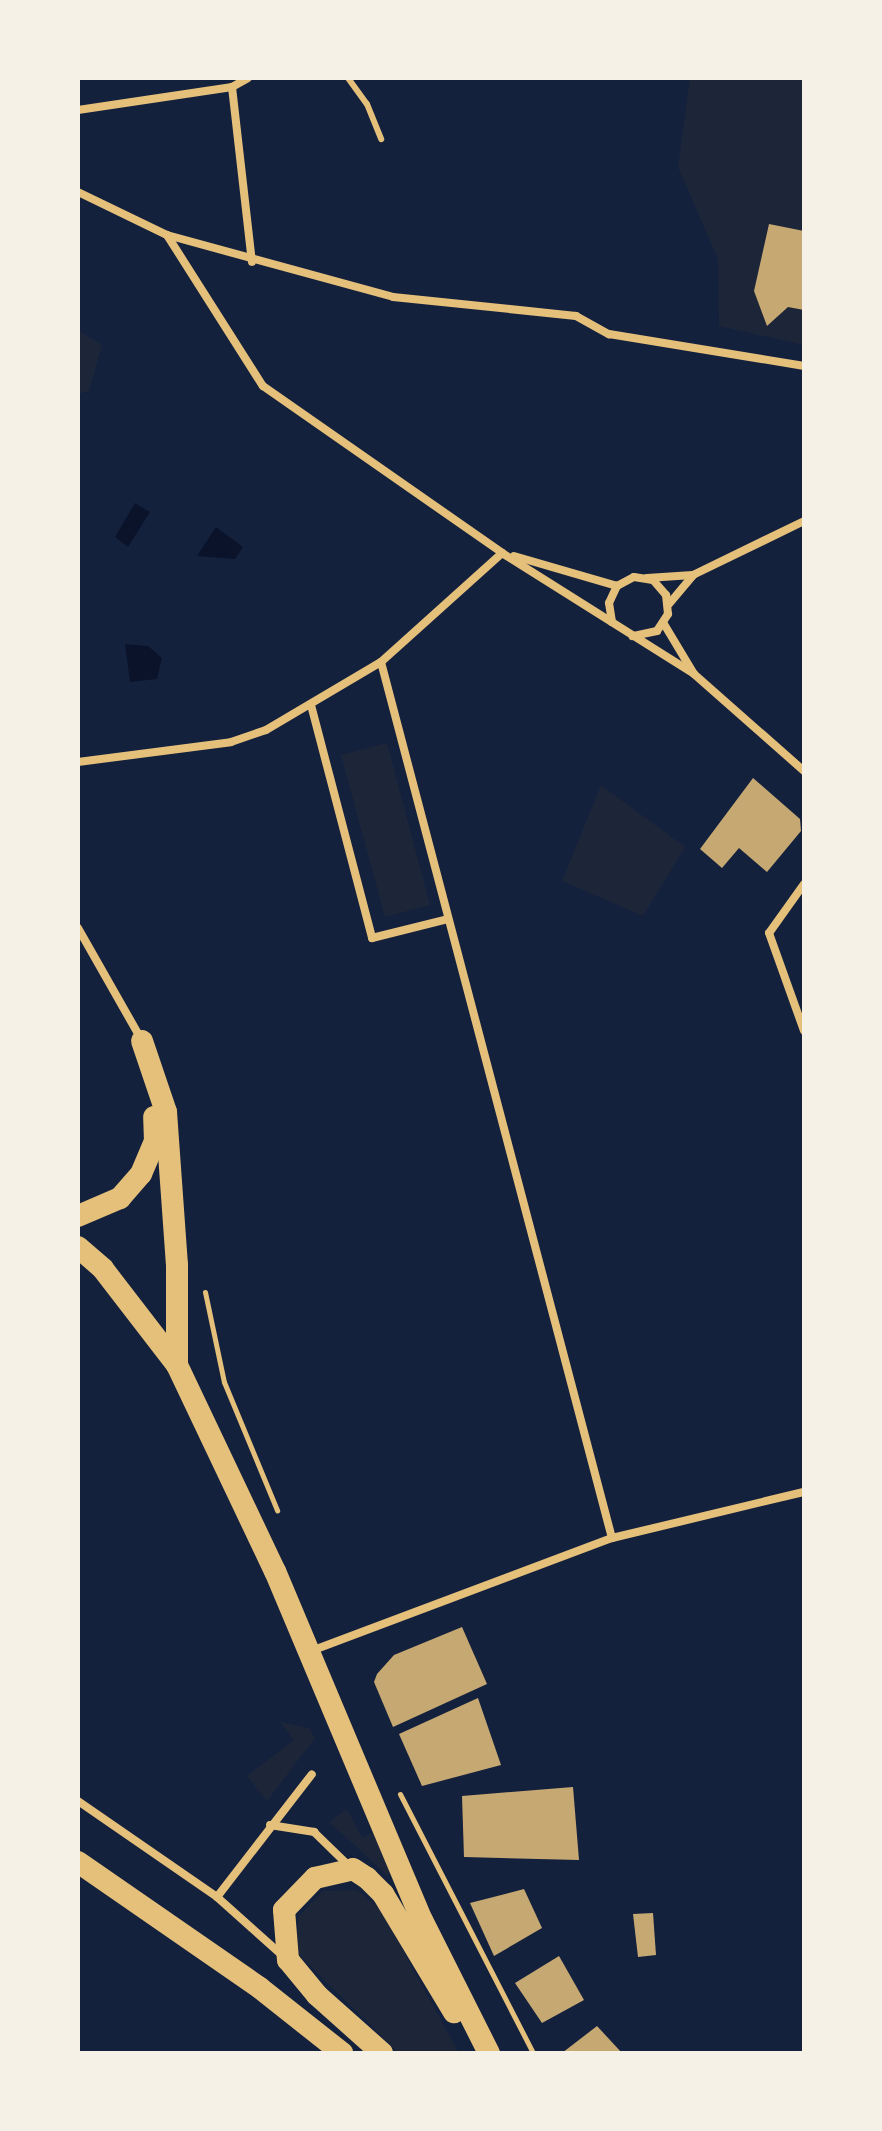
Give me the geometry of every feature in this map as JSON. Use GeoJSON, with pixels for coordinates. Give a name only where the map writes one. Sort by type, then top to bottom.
{"type":"FeatureCollection","features":[{"type":"Feature","properties":{"kind":"highway"},"geometry":{"type":"LineString","coordinates":[[78,1216],[120,1198],[141,1174],[155,1141],[142,1041]]}},
{"type":"Feature","properties":{"kind":"highway"},"geometry":{"type":"LineString","coordinates":[[142,1041],[166,1112],[177,1265],[177,1365]]}},
{"type":"Feature","properties":{"kind":"highway"},"geometry":{"type":"LineString","coordinates":[[78,1247],[103,1269],[177,1365],[308,1651],[422,1920],[489,2053]]}},
{"type":"Feature","properties":{"kind":"highway"},"geometry":{"type":"LineString","coordinates":[[78,1862],[260,1988],[342,2053]]}},
{"type":"Feature","properties":{"kind":"highway"},"geometry":{"type":"LineString","coordinates":[[382,2053],[317,1995],[288,1960],[284,1910],[315,1878],[353,1869],[383,1894],[479,2053]]}},
{"type":"Feature","properties":{"kind":"street"},"geometry":{"type":"LineString","coordinates":[[78,110],[232,87],[248,78]]}},
{"type":"Feature","properties":{"kind":"street"},"geometry":{"type":"LineString","coordinates":[[232,87],[252,262]]}},
{"type":"Feature","properties":{"kind":"street"},"geometry":{"type":"LineString","coordinates":[[78,192],[167,235],[252,262],[393,297],[576,316],[609,334],[804,366]]}},
{"type":"Feature","properties":{"kind":"street"},"geometry":{"type":"LineString","coordinates":[[167,235],[263,386],[502,553],[694,674],[804,771]]}},
{"type":"Feature","properties":{"kind":"street"},"geometry":{"type":"LineString","coordinates":[[613,622],[609,603],[617,586],[634,577],[693,575],[804,521]]}},
{"type":"Feature","properties":{"kind":"street"},"geometry":{"type":"LineString","coordinates":[[502,553],[617,586]]}},
{"type":"Feature","properties":{"kind":"street"},"geometry":{"type":"LineString","coordinates":[[78,762],[231,742],[266,730],[381,662],[502,553]]}},
{"type":"Feature","properties":{"kind":"street"},"geometry":{"type":"LineString","coordinates":[[628,635],[648,636],[664,624],[669,604],[693,575]]}},
{"type":"Feature","properties":{"kind":"street"},"geometry":{"type":"LineString","coordinates":[[647,578],[661,587],[669,604]]}},
{"type":"Feature","properties":{"kind":"street"},"geometry":{"type":"LineString","coordinates":[[664,624],[694,674]]}},
{"type":"Feature","properties":{"kind":"street"},"geometry":{"type":"LineString","coordinates":[[381,662],[612,1538]]}},
{"type":"Feature","properties":{"kind":"street"},"geometry":{"type":"LineString","coordinates":[[311,705],[372,938],[448,919]]}},
{"type":"Feature","properties":{"kind":"street"},"geometry":{"type":"LineString","coordinates":[[804,884],[769,933],[804,1031]]}},
{"type":"Feature","properties":{"kind":"street"},"geometry":{"type":"LineString","coordinates":[[78,928],[142,1041]]}},
{"type":"Feature","properties":{"kind":"street"},"geometry":{"type":"LineString","coordinates":[[308,1651],[334,1646],[612,1538],[804,1492]]}},
{"type":"Feature","properties":{"kind":"street"},"geometry":{"type":"LineString","coordinates":[[217,1897],[312,1774]]}},
{"type":"Feature","properties":{"kind":"street"},"geometry":{"type":"LineString","coordinates":[[78,1801],[217,1897],[288,1960]]}},
{"type":"Feature","properties":{"kind":"street"},"geometry":{"type":"LineString","coordinates":[[270,1825],[314,1832],[353,1869]]}},
{"type":"Feature","properties":{"kind":"lane"},"geometry":{"type":"LineString","coordinates":[[348,78],[367,104],[381,139]]}},
{"type":"Feature","properties":{"kind":"path"},"geometry":{"type":"LineString","coordinates":[[202,1277],[224,1382],[279,1514]]}},
{"type":"Feature","properties":{"kind":"path"},"geometry":{"type":"LineString","coordinates":[[396,1786],[533,2053]]}},
{"type":"Feature","properties":{"kind":"shaded area"},"geometry":{"type":"Polygon","coordinates":[[[690,78],[804,78],[804,345],[719,326],[718,259],[678,167],[690,78]]]}},
{"type":"Feature","properties":{"kind":"shaded area"},"geometry":{"type":"Polygon","coordinates":[[[78,330],[102,345],[89,391],[78,394],[78,330]]]}},
{"type":"Feature","properties":{"kind":"shaded area"},"geometry":{"type":"Polygon","coordinates":[[[135,503],[150,512],[128,547],[115,537],[135,503]]]}},
{"type":"Feature","properties":{"kind":"shaded area"},"geometry":{"type":"Polygon","coordinates":[[[216,527],[243,547],[235,559],[197,556],[216,527]]]}},
{"type":"Feature","properties":{"kind":"shaded area"},"geometry":{"type":"Polygon","coordinates":[[[125,644],[148,646],[162,658],[157,679],[130,682],[125,644]]]}},
{"type":"Feature","properties":{"kind":"shaded area"},"geometry":{"type":"Polygon","coordinates":[[[387,743],[430,905],[385,917],[341,755],[387,743]]]}},
{"type":"Feature","properties":{"kind":"shaded area"},"geometry":{"type":"Polygon","coordinates":[[[601,785],[685,847],[643,916],[562,881],[601,785]]]}},
{"type":"Feature","properties":{"kind":"shaded area"},"geometry":{"type":"Polygon","coordinates":[[[280,1722],[309,1728],[315,1738],[267,1801],[247,1776],[294,1740],[280,1722]]]}},
{"type":"Feature","properties":{"kind":"shaded area"},"geometry":{"type":"Polygon","coordinates":[[[347,1809],[362,1838],[375,1831],[392,1872],[388,1876],[329,1822],[347,1809]]]}},
{"type":"Feature","properties":{"kind":"shaded area"},"geometry":{"type":"Polygon","coordinates":[[[357,1890],[381,1910],[459,2053],[399,2053],[295,1951],[299,1916],[323,1891],[357,1890]]]}},
{"type":"Feature","properties":{"kind":"building"},"geometry":{"type":"Polygon","coordinates":[[[769,224],[804,231],[804,310],[788,307],[767,326],[754,291],[769,224]]]}},
{"type":"Feature","properties":{"kind":"building"},"geometry":{"type":"Polygon","coordinates":[[[753,778],[800,819],[801,831],[767,872],[739,848],[722,868],[700,849],[753,778]]]}},
{"type":"Feature","properties":{"kind":"building"},"geometry":{"type":"Polygon","coordinates":[[[462,1627],[487,1684],[393,1727],[374,1682],[377,1674],[394,1655],[462,1627]]]}},
{"type":"Feature","properties":{"kind":"building"},"geometry":{"type":"Polygon","coordinates":[[[478,1698],[501,1765],[422,1786],[399,1734],[478,1698]]]}},
{"type":"Feature","properties":{"kind":"building"},"geometry":{"type":"Polygon","coordinates":[[[573,1787],[579,1860],[464,1857],[462,1796],[573,1787]]]}},
{"type":"Feature","properties":{"kind":"building"},"geometry":{"type":"Polygon","coordinates":[[[524,1889],[542,1928],[494,1956],[470,1903],[524,1889]]]}},
{"type":"Feature","properties":{"kind":"building"},"geometry":{"type":"Polygon","coordinates":[[[653,1913],[656,1955],[638,1957],[633,1914],[653,1913]]]}},
{"type":"Feature","properties":{"kind":"building"},"geometry":{"type":"Polygon","coordinates":[[[559,1956],[584,2000],[542,2023],[515,1983],[559,1956]]]}},
{"type":"Feature","properties":{"kind":"building"},"geometry":{"type":"Polygon","coordinates":[[[597,2026],[622,2053],[562,2053],[597,2026]]]}}]}
